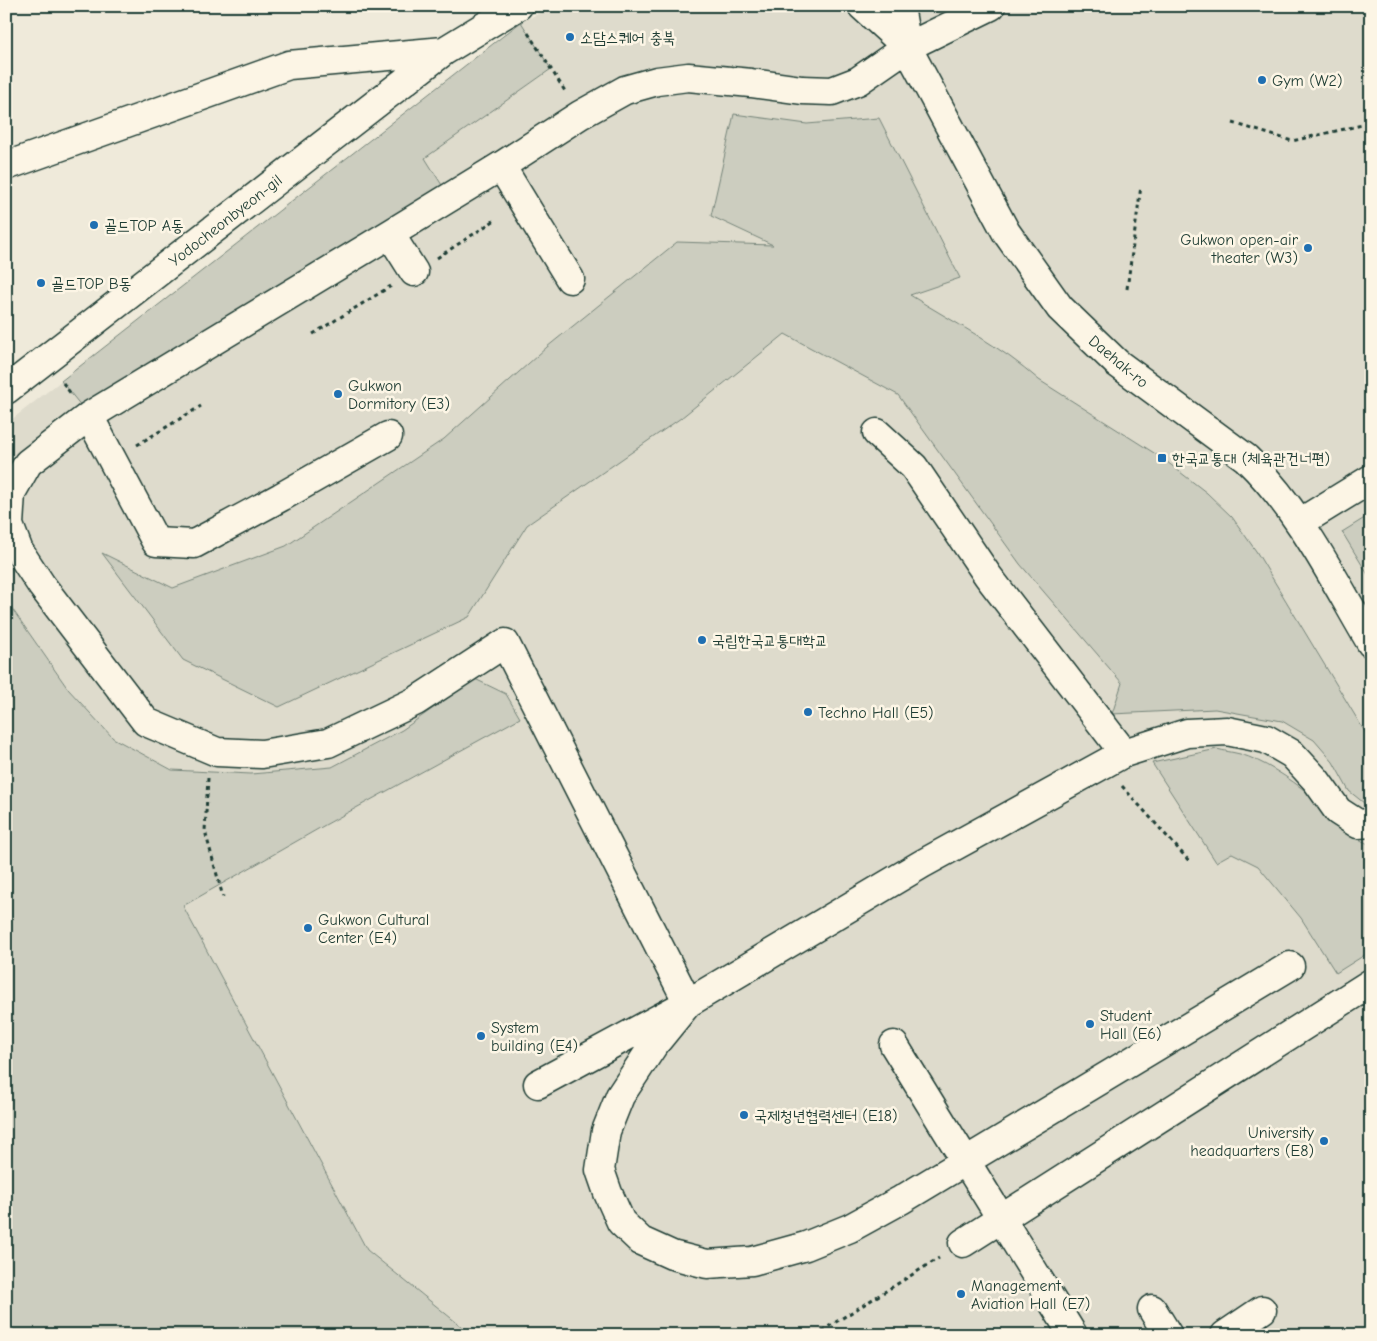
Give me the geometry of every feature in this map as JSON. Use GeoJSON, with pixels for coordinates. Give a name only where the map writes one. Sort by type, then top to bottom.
{"type":"FeatureCollection","features":[{"type":"Feature","properties":{"kind":"street","name":"Daehak-ro"},"geometry":{"type":"LineString","coordinates":[[862,6],[907,47]]}},
{"type":"Feature","properties":{"kind":"street","name":"Daehak-ro"},"geometry":{"type":"LineString","coordinates":[[900,6],[907,47],[1006,232],[1060,308],[1117,363],[1246,458],[1272,486],[1361,603],[1371,643]]}},
{"type":"Feature","properties":{"kind":"street"},"geometry":{"type":"LineString","coordinates":[[688,1003],[505,643],[416,701],[328,743],[262,754],[216,752],[146,722],[42,586],[19,550],[9,525],[11,492],[28,463],[88,416],[390,234],[580,115],[624,90],[657,81],[688,77],[732,80],[802,90],[832,91],[858,81],[907,47],[991,6]]}},
{"type":"Feature","properties":{"kind":"street","name":"Yodocheonbyeon-gil"},"geometry":{"type":"LineString","coordinates":[[6,390],[444,51],[522,18]]}},
{"type":"Feature","properties":{"kind":"street","name":"Yodocheonbyeon-gil"},"geometry":{"type":"LineString","coordinates":[[6,166],[289,65],[444,51]]}},
{"type":"Feature","properties":{"kind":"street"},"geometry":{"type":"LineString","coordinates":[[500,166],[570,279]]}},
{"type":"Feature","properties":{"kind":"street"},"geometry":{"type":"LineString","coordinates":[[390,234],[414,272]]}},
{"type":"Feature","properties":{"kind":"street"},"geometry":{"type":"LineString","coordinates":[[88,416],[156,542],[194,544],[281,498],[388,436]]}},
{"type":"Feature","properties":{"kind":"street"},"geometry":{"type":"LineString","coordinates":[[878,433],[914,467],[988,576],[1124,752]]}},
{"type":"Feature","properties":{"kind":"street"},"geometry":{"type":"LineString","coordinates":[[1301,522],[1371,479]]}},
{"type":"Feature","properties":{"kind":"street"},"geometry":{"type":"LineString","coordinates":[[538,1084],[688,1003],[922,864],[1124,752],[1187,733],[1227,732],[1266,738],[1292,754],[1316,780],[1338,812],[1358,824],[1371,823]]}},
{"type":"Feature","properties":{"kind":"street"},"geometry":{"type":"LineString","coordinates":[[688,1003],[653,1046],[620,1096],[606,1132],[600,1170],[608,1193],[622,1222],[641,1241],[672,1255],[707,1264],[752,1261],[806,1246],[850,1228],[965,1162],[1290,966]]}},
{"type":"Feature","properties":{"kind":"street"},"geometry":{"type":"LineString","coordinates":[[963,1243],[1371,983]]}},
{"type":"Feature","properties":{"kind":"street"},"geometry":{"type":"LineString","coordinates":[[894,1045],[1073,1335]]}},
{"type":"Feature","properties":{"kind":"street"},"geometry":{"type":"LineString","coordinates":[[1152,1309],[1168,1335]]}},
{"type":"Feature","properties":{"kind":"street"},"geometry":{"type":"LineString","coordinates":[[1225,1335],[1262,1310]]}},
{"type":"Feature","properties":{"kind":"path"},"geometry":{"type":"LineString","coordinates":[[522,18],[580,115]]}},
{"type":"Feature","properties":{"kind":"path"},"geometry":{"type":"LineString","coordinates":[[1233,123],[1292,141],[1371,123]]}},
{"type":"Feature","properties":{"kind":"path"},"geometry":{"type":"LineString","coordinates":[[1127,289],[1141,186]]}},
{"type":"Feature","properties":{"kind":"path"},"geometry":{"type":"LineString","coordinates":[[313,334],[495,220]]}},
{"type":"Feature","properties":{"kind":"path"},"geometry":{"type":"LineString","coordinates":[[131,449],[200,406]]}},
{"type":"Feature","properties":{"kind":"path"},"geometry":{"type":"LineString","coordinates":[[209,772],[204,831],[223,897]]}},
{"type":"Feature","properties":{"kind":"path"},"geometry":{"type":"LineString","coordinates":[[1122,786],[1190,862]]}},
{"type":"Feature","properties":{"kind":"path"},"geometry":{"type":"LineString","coordinates":[[815,1335],[963,1243]]}},
{"type":"Feature","properties":{"kind":"shaded area","name":"국립한국교통대학교"},"geometry":{"type":"Polygon","coordinates":[[[555,6],[1371,6],[1371,1335],[472,1335],[367,1250],[183,906],[520,717],[402,730],[332,767],[251,774],[172,770],[113,738],[68,689],[6,600],[6,424],[521,22],[555,6]]]}},
{"type":"Feature","properties":{"kind":"shaded area"},"geometry":{"type":"Polygon","coordinates":[[[521,22],[551,69],[425,158],[445,190],[82,407],[61,381],[521,22]]]}},
{"type":"Feature","properties":{"kind":"shaded area"},"geometry":{"type":"Polygon","coordinates":[[[734,114],[807,124],[879,118],[960,278],[910,295],[993,345],[1039,380],[1162,458],[1207,493],[1232,517],[1256,551],[1371,742],[1371,798],[1364,803],[1349,791],[1333,762],[1314,740],[1282,721],[1215,709],[1112,714],[1122,683],[1020,564],[898,395],[785,334],[681,418],[527,525],[469,617],[279,707],[183,660],[102,553],[173,588],[286,546],[444,439],[547,347],[677,242],[773,245],[711,216],[734,114]]]}},
{"type":"Feature","properties":{"kind":"shaded area"},"geometry":{"type":"Polygon","coordinates":[[[1371,514],[1371,578],[1370,578],[1342,532],[1371,514]]]}},
{"type":"Feature","properties":{"kind":"shaded area"},"geometry":{"type":"Polygon","coordinates":[[[6,600],[68,689],[113,738],[172,770],[251,774],[332,767],[402,730],[475,679],[506,694],[520,718],[325,825],[183,906],[367,1250],[472,1335],[6,1335],[6,600]]]}},
{"type":"Feature","properties":{"kind":"shaded area"},"geometry":{"type":"Polygon","coordinates":[[[1217,749],[1249,757],[1294,782],[1317,801],[1344,829],[1371,845],[1371,951],[1336,973],[1301,918],[1258,866],[1232,853],[1216,862],[1152,763],[1217,749]]]}},
{"type":"Feature","properties":{"kind":"place","name":"소담스퀘어 충북"},"geometry":{"type":"Point","coordinates":[570,37]}},
{"type":"Feature","properties":{"kind":"place","name":"Gym (W2)"},"geometry":{"type":"Point","coordinates":[1262,80]}},
{"type":"Feature","properties":{"kind":"place","name":"골드TOP A동"},"geometry":{"type":"Point","coordinates":[94,225]}},
{"type":"Feature","properties":{"kind":"place","name":"Gukwon open-air theater (W3)"},"geometry":{"type":"Point","coordinates":[1308,248]}},
{"type":"Feature","properties":{"kind":"place","name":"골드TOP B동"},"geometry":{"type":"Point","coordinates":[41,283]}},
{"type":"Feature","properties":{"kind":"place","name":"Gukwon Dormitory (E3)"},"geometry":{"type":"Point","coordinates":[338,394]}},
{"type":"Feature","properties":{"kind":"place","name":"한국교통대 (체육관건너편)"},"geometry":{"type":"Point","coordinates":[1162,458]}},
{"type":"Feature","properties":{"kind":"place","name":"국립한국교통대학교"},"geometry":{"type":"Point","coordinates":[702,640]}},
{"type":"Feature","properties":{"kind":"place","name":"Techno Hall (E5)"},"geometry":{"type":"Point","coordinates":[808,712]}},
{"type":"Feature","properties":{"kind":"place","name":"Gukwon Cultural Center (E4)"},"geometry":{"type":"Point","coordinates":[308,928]}},
{"type":"Feature","properties":{"kind":"place","name":"Student Hall (E6)"},"geometry":{"type":"Point","coordinates":[1090,1024]}},
{"type":"Feature","properties":{"kind":"place","name":"System building (E4)"},"geometry":{"type":"Point","coordinates":[481,1036]}},
{"type":"Feature","properties":{"kind":"place","name":"국제청년협력센터 (E18)"},"geometry":{"type":"Point","coordinates":[744,1115]}},
{"type":"Feature","properties":{"kind":"place","name":"University headquarters (E8)"},"geometry":{"type":"Point","coordinates":[1324,1141]}},
{"type":"Feature","properties":{"kind":"place","name":"Management Aviation Hall (E7)"},"geometry":{"type":"Point","coordinates":[961,1294]}}]}
